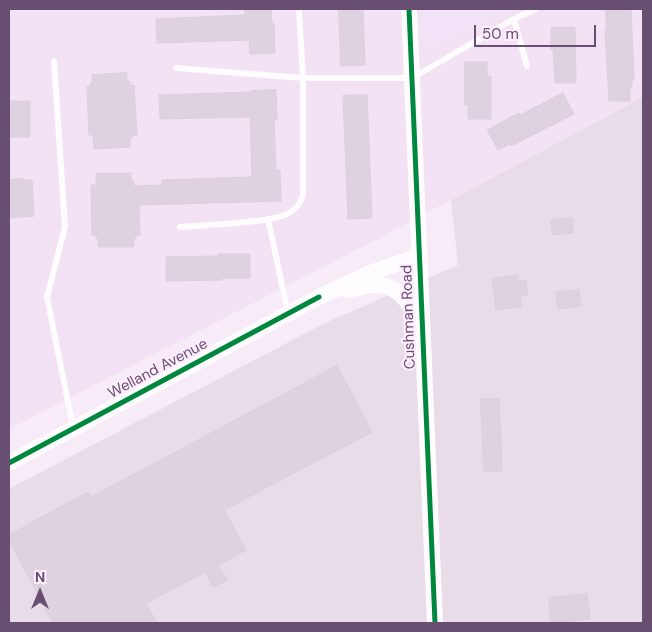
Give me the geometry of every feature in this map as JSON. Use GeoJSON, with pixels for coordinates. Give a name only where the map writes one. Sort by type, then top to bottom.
{"type":"FeatureCollection","features":[{"type":"Feature","properties":{"kind":"street","name":"Cushman Road"},"geometry":{"type":"LineString","coordinates":[[409,9],[435,623]]}},
{"type":"Feature","properties":{"kind":"street","name":"Welland Avenue"},"geometry":{"type":"LineString","coordinates":[[9,463],[73,427],[319,297],[370,273],[419,256]]}},
{"type":"Feature","properties":{"kind":"street"},"geometry":{"type":"LineString","coordinates":[[319,297],[377,284],[394,290],[403,296],[415,316],[424,356]]}},
{"type":"Feature","properties":{"kind":"lane"},"geometry":{"type":"LineString","coordinates":[[180,227],[268,219],[288,214],[300,205],[303,195],[303,78],[299,9]]}},
{"type":"Feature","properties":{"kind":"lane"},"geometry":{"type":"LineString","coordinates":[[176,68],[303,78],[412,78],[514,19],[536,9]]}},
{"type":"Feature","properties":{"kind":"lane"},"geometry":{"type":"LineString","coordinates":[[514,19],[527,66]]}},
{"type":"Feature","properties":{"kind":"lane"},"geometry":{"type":"LineString","coordinates":[[54,60],[65,227],[47,297],[73,427]]}},
{"type":"Feature","properties":{"kind":"lane"},"geometry":{"type":"LineString","coordinates":[[268,219],[288,314]]}},
{"type":"Feature","properties":{"kind":"shaded area"},"geometry":{"type":"Polygon","coordinates":[[[9,9],[643,9],[643,97],[387,234],[9,429],[9,9]]]}},
{"type":"Feature","properties":{"kind":"shaded area"},"geometry":{"type":"Polygon","coordinates":[[[423,9],[507,9],[425,48],[423,9]]]}},
{"type":"Feature","properties":{"kind":"shaded area"},"geometry":{"type":"Polygon","coordinates":[[[643,97],[643,623],[9,623],[9,489],[325,323],[458,265],[451,200],[643,97]]]}},
{"type":"Feature","properties":{"kind":"building"},"geometry":{"type":"Polygon","coordinates":[[[245,9],[271,9],[272,24],[274,23],[275,53],[250,54],[249,40],[157,43],[156,19],[245,15],[245,9]]]}},
{"type":"Feature","properties":{"kind":"building"},"geometry":{"type":"Polygon","coordinates":[[[339,9],[363,9],[365,65],[341,66],[339,9]]]}},
{"type":"Feature","properties":{"kind":"building"},"geometry":{"type":"Polygon","coordinates":[[[606,9],[630,9],[631,11],[634,80],[632,80],[632,87],[630,87],[630,101],[609,101],[605,30],[606,9]]]}},
{"type":"Feature","properties":{"kind":"building"},"geometry":{"type":"Polygon","coordinates":[[[552,27],[575,27],[576,83],[555,83],[553,49],[551,49],[552,27]]]}},
{"type":"Feature","properties":{"kind":"building"},"geometry":{"type":"Polygon","coordinates":[[[465,62],[487,62],[487,76],[491,76],[491,119],[468,119],[468,105],[465,105],[465,62]]]}},
{"type":"Feature","properties":{"kind":"building"},"geometry":{"type":"Polygon","coordinates":[[[127,73],[127,81],[130,81],[130,86],[134,85],[137,135],[132,135],[132,138],[130,138],[130,147],[94,149],[93,135],[89,135],[87,87],[90,87],[90,83],[92,83],[92,75],[127,73]]]}},
{"type":"Feature","properties":{"kind":"building"},"geometry":{"type":"Polygon","coordinates":[[[276,90],[277,120],[274,120],[276,171],[280,170],[281,201],[139,205],[140,235],[136,235],[136,238],[134,238],[134,247],[98,247],[98,238],[96,238],[96,235],[92,235],[91,185],[96,185],[96,173],[131,173],[131,181],[133,181],[134,186],[162,185],[162,180],[252,177],[250,117],[160,119],[159,95],[276,90]]]}},
{"type":"Feature","properties":{"kind":"building"},"geometry":{"type":"Polygon","coordinates":[[[563,93],[574,114],[511,146],[510,144],[498,150],[487,130],[563,93]]]}},
{"type":"Feature","properties":{"kind":"building"},"geometry":{"type":"Polygon","coordinates":[[[367,95],[372,218],[348,219],[343,96],[367,95]]]}},
{"type":"Feature","properties":{"kind":"building"},"geometry":{"type":"Polygon","coordinates":[[[9,101],[30,101],[30,137],[9,137],[9,101]]]}},
{"type":"Feature","properties":{"kind":"building"},"geometry":{"type":"Polygon","coordinates":[[[9,180],[32,180],[34,216],[9,218],[9,180]]]}},
{"type":"Feature","properties":{"kind":"building"},"geometry":{"type":"Polygon","coordinates":[[[572,218],[573,233],[552,235],[551,220],[572,218]]]}},
{"type":"Feature","properties":{"kind":"building"},"geometry":{"type":"Polygon","coordinates":[[[218,254],[250,254],[250,278],[166,281],[166,257],[218,256],[218,254]]]}},
{"type":"Feature","properties":{"kind":"building"},"geometry":{"type":"Polygon","coordinates":[[[517,275],[518,282],[526,280],[528,295],[520,296],[521,306],[496,310],[492,279],[517,275]]]}},
{"type":"Feature","properties":{"kind":"building"},"geometry":{"type":"Polygon","coordinates":[[[579,290],[581,306],[558,309],[556,292],[579,290]]]}},
{"type":"Feature","properties":{"kind":"building"},"geometry":{"type":"Polygon","coordinates":[[[337,366],[372,432],[224,510],[246,550],[218,565],[227,580],[213,587],[205,572],[146,603],[157,623],[53,623],[9,540],[9,535],[88,492],[91,497],[337,366]]]}},
{"type":"Feature","properties":{"kind":"building"},"geometry":{"type":"Polygon","coordinates":[[[481,399],[499,399],[502,471],[484,471],[481,399]]]}},
{"type":"Feature","properties":{"kind":"building"},"geometry":{"type":"Polygon","coordinates":[[[587,594],[590,619],[551,623],[549,598],[587,594]]]}},
{"type":"Feature","properties":{"kind":"cycle path"},"geometry":{"type":"LineString","coordinates":[[409,9],[435,623]]}},
{"type":"Feature","properties":{"kind":"cycle path"},"geometry":{"type":"LineString","coordinates":[[9,463],[319,297]]}}]}
